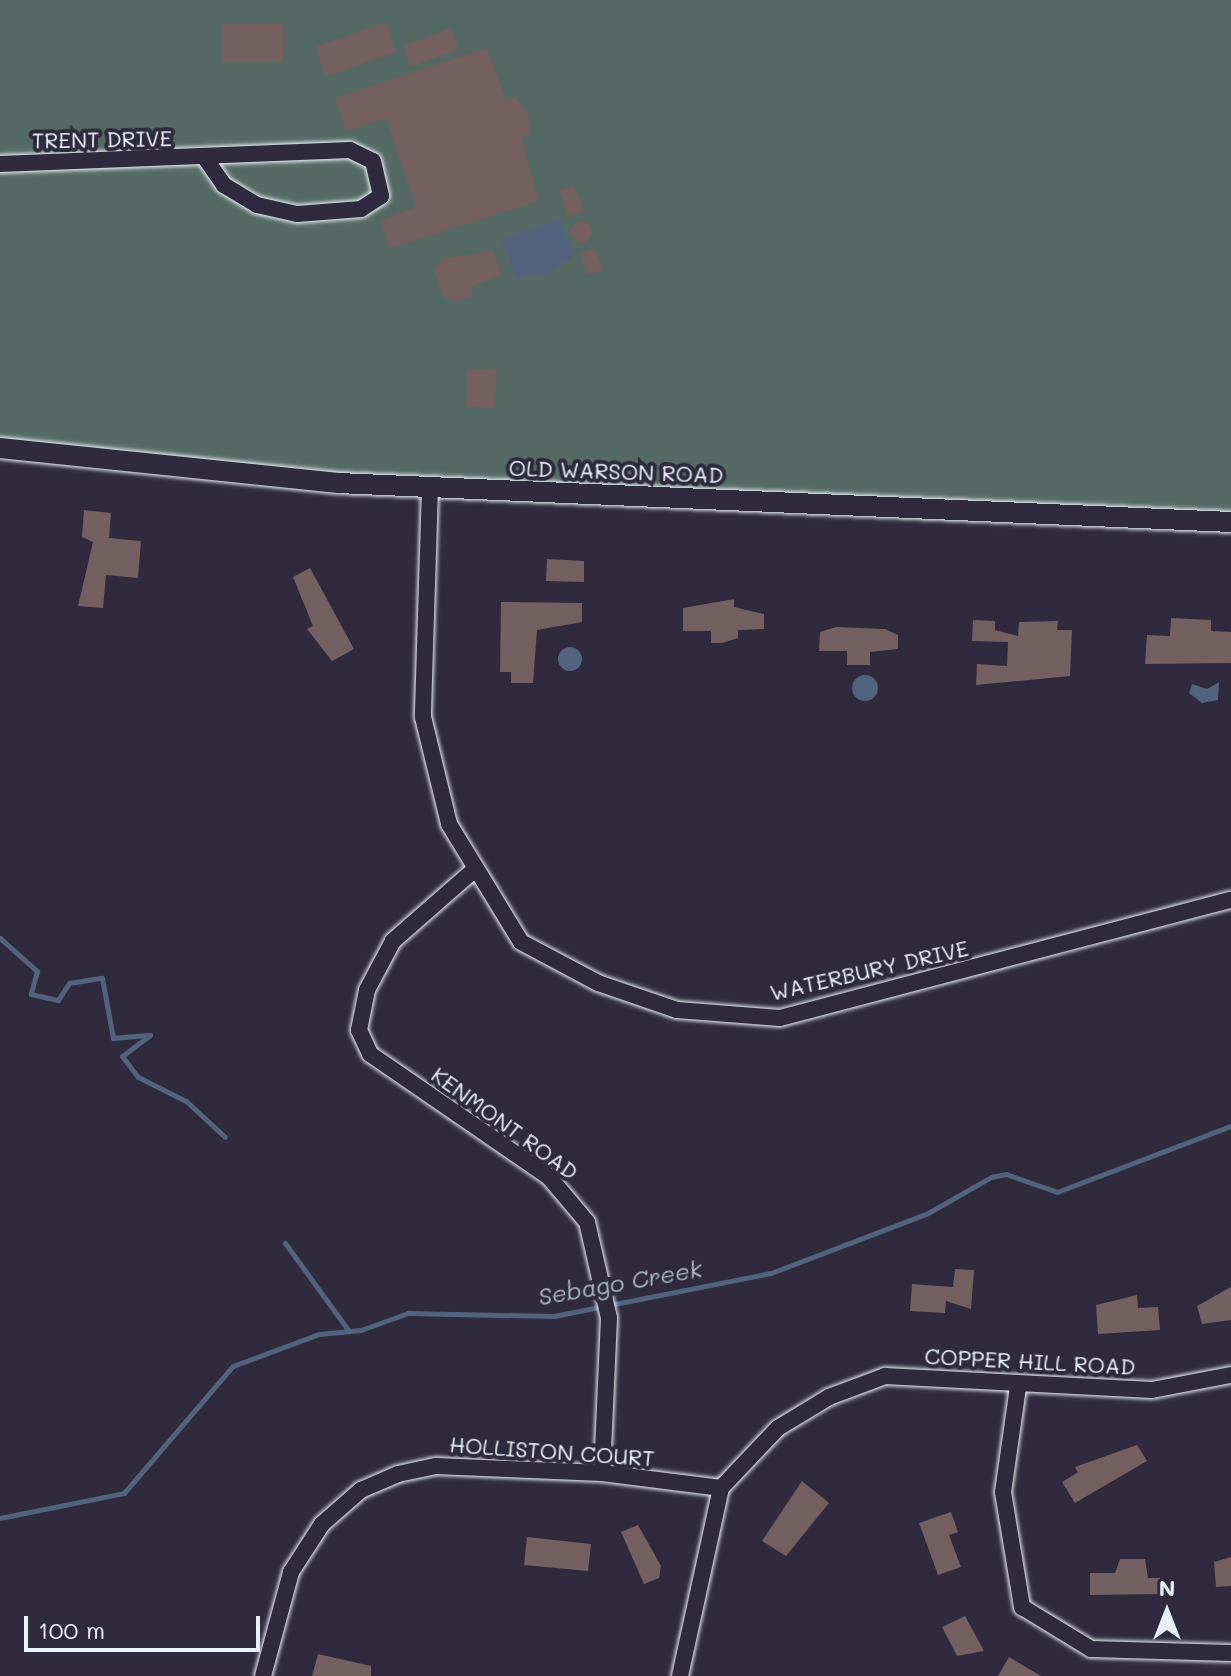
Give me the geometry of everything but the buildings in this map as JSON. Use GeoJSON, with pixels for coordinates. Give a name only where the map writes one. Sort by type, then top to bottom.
{"type":"FeatureCollection","features":[{"type":"Feature","properties":{"kind":"street","name":"TRENT DRIVE"},"geometry":{"type":"LineString","coordinates":[[0,164],[365,151],[381,180],[381,196],[339,213],[257,205],[224,185],[206,159]]}},
{"type":"Feature","properties":{"kind":"street","name":"OLD WARSON ROAD"},"geometry":{"type":"LineString","coordinates":[[0,448],[430,488],[1231,522]]}},
{"type":"Feature","properties":{"kind":"street","name":"WATERBURY DRIVE"},"geometry":{"type":"LineString","coordinates":[[430,488],[423,717],[449,824],[474,870],[521,942],[598,983],[677,1010],[780,1018],[1231,900]]}},
{"type":"Feature","properties":{"kind":"street","name":"KENMONT ROAD"},"geometry":{"type":"LineString","coordinates":[[474,870],[393,941],[367,990],[359,1030],[370,1054],[575,1202],[594,1238],[609,1318],[602,1473]]}},
{"type":"Feature","properties":{"kind":"street","name":"COPPER HILL ROAD"},"geometry":{"type":"LineString","coordinates":[[721,1488],[778,1428],[829,1397],[885,1376],[950,1375],[1018,1387],[1152,1390],[1231,1375]]}},
{"type":"Feature","properties":{"kind":"street"},"geometry":{"type":"LineString","coordinates":[[1018,1387],[1003,1492],[1022,1607],[1091,1649],[1231,1653]]}},
{"type":"Feature","properties":{"kind":"street","name":"HOLLISTON COURT"},"geometry":{"type":"LineString","coordinates":[[263,1676],[291,1572],[322,1524],[361,1490],[436,1466],[602,1473],[721,1488]]}},
{"type":"Feature","properties":{"kind":"street"},"geometry":{"type":"LineString","coordinates":[[680,1676],[721,1488]]}},
{"type":"Feature","properties":{"kind":"green space"},"geometry":{"type":"Polygon","coordinates":[[[0,0],[1231,0],[1231,513],[343,475],[0,439],[0,0]]]}},
{"type":"Feature","properties":{"kind":"water"},"geometry":{"type":"Polygon","coordinates":[[[560,219],[574,256],[546,274],[516,277],[502,240],[560,219]]]}},
{"type":"Feature","properties":{"kind":"water"},"geometry":{"type":"Polygon","coordinates":[[[570,647],[579,650],[582,659],[579,668],[570,671],[561,668],[558,659],[561,650],[570,647]]]}},
{"type":"Feature","properties":{"kind":"water"},"geometry":{"type":"Polygon","coordinates":[[[865,675],[874,679],[878,688],[874,697],[865,701],[856,697],[852,688],[856,679],[865,675]]]}},
{"type":"Feature","properties":{"kind":"water"},"geometry":{"type":"Polygon","coordinates":[[[1219,682],[1218,700],[1202,703],[1189,693],[1192,684],[1207,689],[1219,682]]]}},
{"type":"Feature","properties":{"kind":"waterway"},"geometry":{"type":"LineString","coordinates":[[0,938],[37,971],[31,994],[58,1000],[69,983],[102,978],[113,1038],[150,1035],[122,1056],[138,1077],[186,1101],[225,1137]]}},
{"type":"Feature","properties":{"kind":"waterway","name":"Sebago Creek"},"geometry":{"type":"LineString","coordinates":[[0,1518],[124,1493],[233,1366],[319,1334],[361,1330],[408,1313],[554,1316],[771,1273],[928,1213],[991,1177],[1006,1174],[1057,1192],[1231,1126]]}},
{"type":"Feature","properties":{"kind":"waterway"},"geometry":{"type":"LineString","coordinates":[[285,1243],[349,1331]]}}]}
